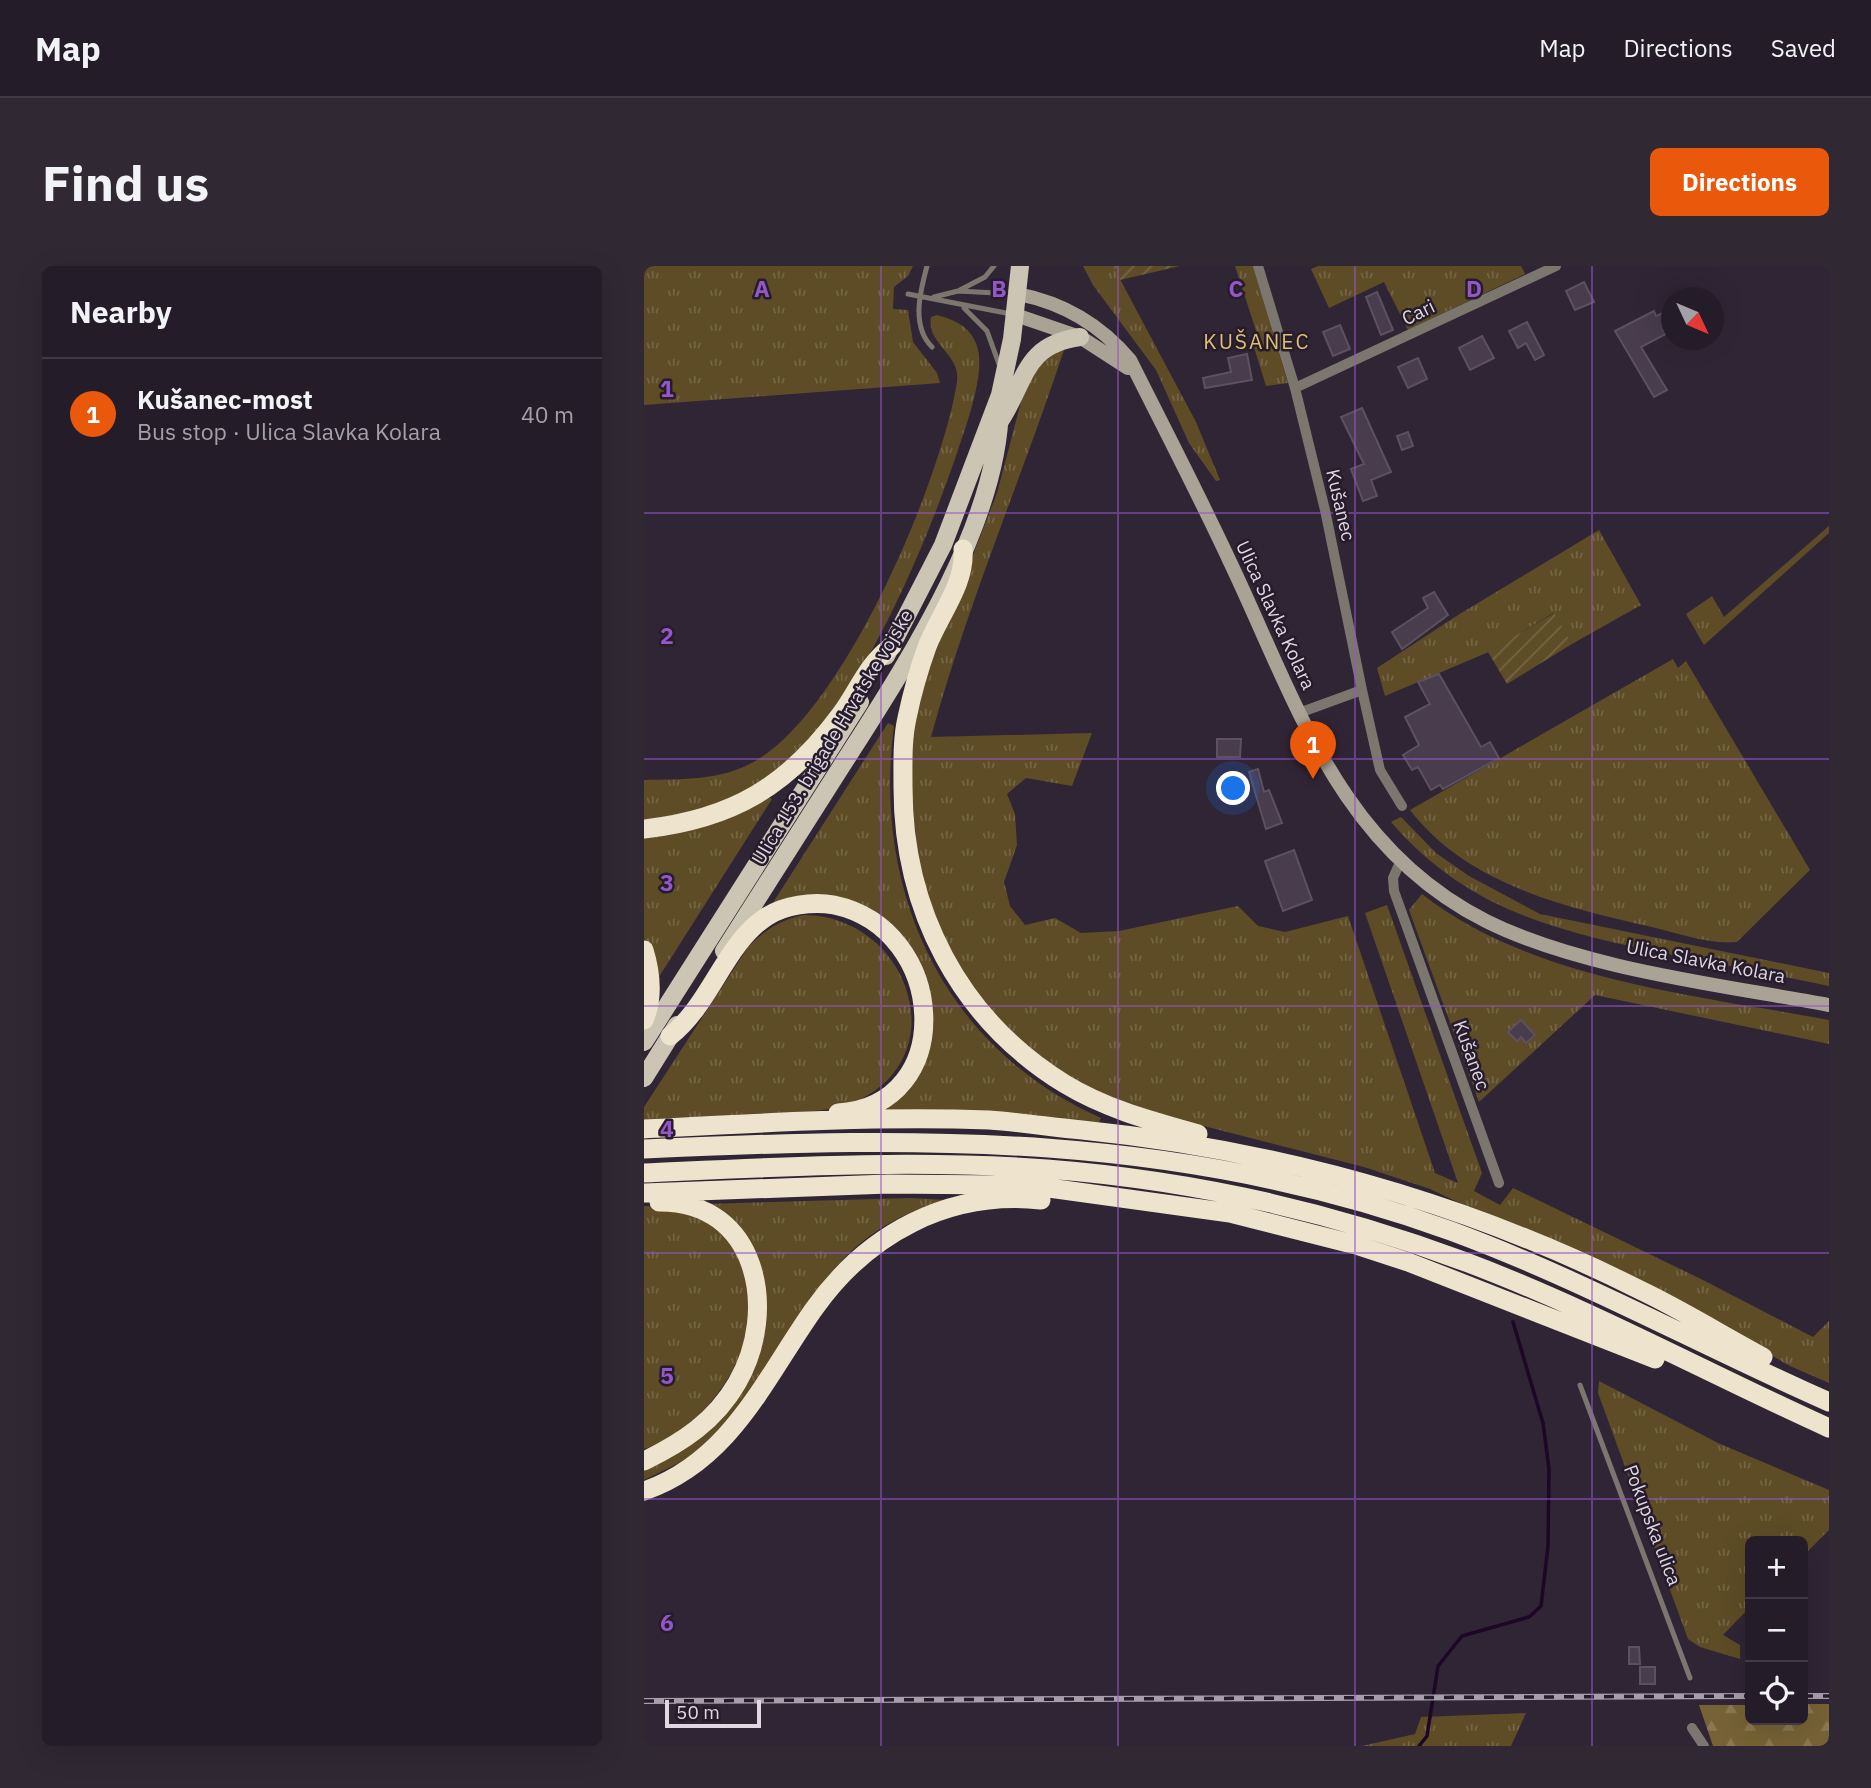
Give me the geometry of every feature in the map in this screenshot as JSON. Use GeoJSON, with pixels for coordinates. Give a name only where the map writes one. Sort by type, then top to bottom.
{"type":"FeatureCollection","features":[{"type":"Feature","properties":{"kind":"highway"},"geometry":{"type":"LineString","coordinates":[[963,549],[963,570],[927,646],[916,684],[906,721],[903,761],[905,842],[910,874],[932,935],[950,968],[1008,1042],[1064,1083],[1126,1114],[1219,1140],[1296,1157],[1308,1167]]}},
{"type":"Feature","properties":{"kind":"highway"},"geometry":{"type":"LineString","coordinates":[[644,829],[682,825],[715,816],[749,802],[776,783],[824,735],[878,656],[892,646]]}},
{"type":"Feature","properties":{"kind":"highway"},"geometry":{"type":"LineString","coordinates":[[670,1036],[690,1021],[745,936],[768,916],[801,905],[823,903],[852,909],[874,921],[896,941],[911,961],[925,1008],[924,1036],[914,1065],[900,1085],[879,1101],[848,1112],[737,1119],[723,1125]]}},
{"type":"Feature","properties":{"kind":"highway"},"geometry":{"type":"LineString","coordinates":[[644,950],[650,970],[650,1006],[644,1020]]}},
{"type":"Feature","properties":{"kind":"highway"},"geometry":{"type":"LineString","coordinates":[[644,1129],[990,1120],[1156,1138],[1308,1167],[1385,1187],[1503,1230],[1640,1289],[1781,1368],[1820,1398]]}},
{"type":"Feature","properties":{"kind":"highway"},"geometry":{"type":"LineString","coordinates":[[644,1149],[886,1140],[997,1143],[1150,1157],[1291,1182],[1439,1227],[1518,1258],[1628,1305],[1820,1398]]}},
{"type":"Feature","properties":{"kind":"highway"},"geometry":{"type":"LineString","coordinates":[[644,1173],[888,1165],[991,1166],[1124,1178],[1242,1197],[1361,1227],[1462,1260],[1829,1428]]}},
{"type":"Feature","properties":{"kind":"highway"},"geometry":{"type":"LineString","coordinates":[[644,1193],[888,1184],[1000,1185],[1049,1188],[1230,1213],[1356,1245],[1456,1279],[1700,1379],[1722,1377]]}},
{"type":"Feature","properties":{"kind":"highway"},"geometry":{"type":"LineString","coordinates":[[644,1491],[692,1466],[724,1440],[766,1387],[835,1281],[859,1256],[886,1236],[938,1210],[978,1202],[1030,1199],[1125,1209],[1167,1206]]}},
{"type":"Feature","properties":{"kind":"highway"},"geometry":{"type":"LineString","coordinates":[[644,1202],[676,1202],[706,1212],[729,1228],[743,1246],[753,1266],[759,1293],[758,1321],[751,1352],[738,1382],[720,1408],[694,1434],[644,1461]]}},
{"type":"Feature","properties":{"kind":"main road","name":"Ulica 153. brigade Hrvatske vojske"},"geometry":{"type":"LineString","coordinates":[[646,1075],[882,702],[937,604],[963,549],[989,480],[1016,315],[1020,266]]}},
{"type":"Feature","properties":{"kind":"main road","name":"Ulica Slavka Kolara"},"geometry":{"type":"LineString","coordinates":[[1018,294],[1049,301],[1088,321],[1119,347],[1138,375],[1226,552],[1315,750],[1349,802],[1401,860],[1448,898],[1485,920],[1560,950],[1829,1005]]}},
{"type":"Feature","properties":{"kind":"main road","name":"Ulica Slavka Kolara"},"geometry":{"type":"LineString","coordinates":[[1016,315],[1080,337],[1120,360],[1138,375]]}},
{"type":"Feature","properties":{"kind":"main road"},"geometry":{"type":"LineString","coordinates":[[1000,421],[1030,361],[1039,351],[1049,344],[1080,337]]}},
{"type":"Feature","properties":{"kind":"main road","name":"Ulica 153. brigade Hrvatske vojske"},"geometry":{"type":"LineString","coordinates":[[644,1042],[856,708],[892,646],[943,545],[1002,388]]}},
{"type":"Feature","properties":{"kind":"street","name":"Kušanec"},"geometry":{"type":"LineString","coordinates":[[1258,266],[1296,388],[1325,510],[1362,690]]}},
{"type":"Feature","properties":{"kind":"street","name":"Cari"},"geometry":{"type":"LineString","coordinates":[[1296,388],[1556,266]]}},
{"type":"Feature","properties":{"kind":"street"},"geometry":{"type":"LineString","coordinates":[[1299,713],[1362,690],[1380,770],[1402,806]]}},
{"type":"Feature","properties":{"kind":"street","name":"Kušanec"},"geometry":{"type":"LineString","coordinates":[[1401,860],[1393,878],[1394,891],[1499,1183]]}},
{"type":"Feature","properties":{"kind":"street"},"geometry":{"type":"LineString","coordinates":[[1692,1728],[1704,1746]]}},
{"type":"Feature","properties":{"kind":"lane"},"geometry":{"type":"LineString","coordinates":[[927,266],[920,295],[920,325],[923,338],[932,347]]}},
{"type":"Feature","properties":{"kind":"lane"},"geometry":{"type":"LineString","coordinates":[[934,297],[978,282],[994,266]]}},
{"type":"Feature","properties":{"kind":"lane"},"geometry":{"type":"LineString","coordinates":[[958,291],[1018,294]]}},
{"type":"Feature","properties":{"kind":"lane"},"geometry":{"type":"LineString","coordinates":[[908,294],[1016,315]]}},
{"type":"Feature","properties":{"kind":"lane"},"geometry":{"type":"LineString","coordinates":[[962,306],[987,331],[1002,388]]}},
{"type":"Feature","properties":{"kind":"lane","name":"Pokupska ulica"},"geometry":{"type":"LineString","coordinates":[[1580,1385],[1690,1678]]}},
{"type":"Feature","properties":{"kind":"green space"},"geometry":{"type":"Polygon","coordinates":[[[644,266],[913,266],[908,276],[894,287],[893,309],[908,310],[913,342],[937,373],[940,383],[644,405],[644,266]]]}},
{"type":"Feature","properties":{"kind":"green space"},"geometry":{"type":"Polygon","coordinates":[[[1083,266],[1113,266],[1196,422],[1220,480],[1216,481],[1189,443],[1156,370],[1093,285],[1083,266]]]}},
{"type":"Feature","properties":{"kind":"green space"},"geometry":{"type":"Polygon","coordinates":[[[1113,266],[1180,266],[1120,280],[1113,266]]]}},
{"type":"Feature","properties":{"kind":"green space"},"geometry":{"type":"Polygon","coordinates":[[[1235,266],[1253,266],[1288,383],[1266,386],[1254,347],[1261,346],[1235,266]]]}},
{"type":"Feature","properties":{"kind":"green space"},"geometry":{"type":"Polygon","coordinates":[[[1318,266],[1521,266],[1525,274],[1408,330],[1384,282],[1329,308],[1311,269],[1318,266]]]}},
{"type":"Feature","properties":{"kind":"green space"},"geometry":{"type":"Polygon","coordinates":[[[937,315],[962,325],[974,339],[979,370],[974,400],[942,494],[904,587],[854,681],[825,723],[793,759],[760,786],[718,805],[644,820],[644,780],[716,775],[744,767],[757,760],[790,733],[823,693],[855,644],[910,532],[947,425],[957,372],[931,327],[931,317],[937,315]]]}},
{"type":"Feature","properties":{"kind":"green space"},"geometry":{"type":"Polygon","coordinates":[[[1064,350],[961,639],[931,737],[1092,733],[1072,786],[1026,778],[1007,794],[1015,814],[1017,845],[1004,882],[1010,906],[1025,925],[1055,918],[1081,933],[1119,931],[1238,906],[1258,926],[1285,932],[1348,916],[1435,1173],[1458,1183],[1365,913],[1387,905],[1482,1173],[1474,1191],[1500,1205],[1513,1188],[1703,1280],[1813,1337],[1829,1321],[1829,1383],[1790,1366],[1721,1327],[1430,1189],[1364,1167],[1110,1102],[1023,1048],[967,985],[923,900],[907,757],[928,671],[997,493],[1027,379],[1048,355],[1064,350]]]}},
{"type":"Feature","properties":{"kind":"green space"},"geometry":{"type":"Polygon","coordinates":[[[1829,526],[1829,533],[1704,645],[1686,614],[1712,596],[1724,617],[1829,526]]]}},
{"type":"Feature","properties":{"kind":"green space"},"geometry":{"type":"Polygon","coordinates":[[[1599,530],[1641,605],[1572,644],[1553,613],[1491,651],[1385,696],[1377,668],[1458,615],[1599,530]]]}},
{"type":"Feature","properties":{"kind":"green space"},"geometry":{"type":"Polygon","coordinates":[[[1554,613],[1572,644],[1507,684],[1488,652],[1554,613]]]}},
{"type":"Feature","properties":{"kind":"green space"},"geometry":{"type":"Polygon","coordinates":[[[1673,659],[1678,668],[1686,661],[1810,870],[1737,942],[1694,938],[1586,911],[1520,889],[1489,875],[1460,857],[1433,836],[1410,810],[1673,659]]]}},
{"type":"Feature","properties":{"kind":"green space"},"geometry":{"type":"Polygon","coordinates":[[[888,723],[894,726],[890,788],[895,848],[908,905],[930,958],[961,1007],[999,1051],[1046,1088],[1101,1118],[1098,1124],[873,1114],[930,1029],[881,920],[775,904],[774,901],[888,723]]]}},
{"type":"Feature","properties":{"kind":"green space"},"geometry":{"type":"Polygon","coordinates":[[[766,796],[772,799],[657,980],[644,938],[644,836],[766,796]]]}},
{"type":"Feature","properties":{"kind":"green space"},"geometry":{"type":"Polygon","coordinates":[[[1401,817],[1436,853],[1469,876],[1540,914],[1829,973],[1829,986],[1593,937],[1520,914],[1485,898],[1421,853],[1391,822],[1401,817]]]}},
{"type":"Feature","properties":{"kind":"green space"},"geometry":{"type":"Polygon","coordinates":[[[1422,894],[1465,923],[1513,946],[1563,965],[1670,992],[1829,1020],[1829,1044],[1595,995],[1479,1102],[1409,910],[1422,894]]]}},
{"type":"Feature","properties":{"kind":"green space"},"geometry":{"type":"Polygon","coordinates":[[[803,915],[840,921],[870,938],[893,962],[907,991],[912,1022],[906,1053],[888,1080],[857,1101],[826,1110],[644,1120],[644,1107],[748,947],[773,926],[803,915]]]}},
{"type":"Feature","properties":{"kind":"green space"},"geometry":{"type":"Polygon","coordinates":[[[910,1198],[947,1200],[906,1215],[873,1234],[846,1256],[803,1310],[763,1372],[713,1439],[686,1459],[644,1480],[644,1470],[718,1420],[763,1287],[703,1204],[910,1198]]]}},
{"type":"Feature","properties":{"kind":"green space"},"geometry":{"type":"Polygon","coordinates":[[[644,1206],[672,1207],[686,1211],[714,1227],[738,1254],[749,1285],[750,1318],[741,1352],[724,1384],[701,1413],[674,1435],[644,1449],[644,1206]]]}},
{"type":"Feature","properties":{"kind":"green space"},"geometry":{"type":"Polygon","coordinates":[[[1599,1381],[1718,1443],[1829,1490],[1829,1530],[1808,1551],[1808,1536],[1745,1536],[1745,1612],[1723,1635],[1740,1645],[1740,1659],[1700,1647],[1688,1639],[1598,1393],[1599,1381]]]}},
{"type":"Feature","properties":{"kind":"green space"},"geometry":{"type":"Polygon","coordinates":[[[1808,1704],[1829,1704],[1829,1746],[1713,1746],[1699,1705],[1745,1705],[1745,1725],[1808,1725],[1808,1704]]]}},
{"type":"Feature","properties":{"kind":"green space"},"geometry":{"type":"Polygon","coordinates":[[[1526,1713],[1511,1746],[1362,1746],[1415,1734],[1421,1717],[1526,1713]]]}},
{"type":"Feature","properties":{"kind":"building"},"geometry":{"type":"Polygon","coordinates":[[[1584,282],[1594,302],[1575,310],[1566,291],[1584,282]]]}},
{"type":"Feature","properties":{"kind":"building"},"geometry":{"type":"Polygon","coordinates":[[[1377,292],[1393,330],[1381,335],[1366,297],[1377,292]]]}},
{"type":"Feature","properties":{"kind":"building"},"geometry":{"type":"Polygon","coordinates":[[[1654,311],[1656,316],[1661,314],[1661,337],[1641,347],[1667,390],[1654,397],[1615,331],[1654,311]]]}},
{"type":"Feature","properties":{"kind":"building"},"geometry":{"type":"Polygon","coordinates":[[[1527,322],[1544,355],[1535,360],[1526,343],[1518,348],[1509,331],[1527,322]]]}},
{"type":"Feature","properties":{"kind":"building"},"geometry":{"type":"Polygon","coordinates":[[[1340,325],[1350,349],[1333,356],[1323,332],[1340,325]]]}},
{"type":"Feature","properties":{"kind":"building"},"geometry":{"type":"Polygon","coordinates":[[[1482,336],[1494,358],[1470,370],[1459,348],[1482,336]]]}},
{"type":"Feature","properties":{"kind":"building"},"geometry":{"type":"Polygon","coordinates":[[[1247,354],[1252,380],[1205,388],[1203,378],[1231,372],[1228,358],[1247,354]]]}},
{"type":"Feature","properties":{"kind":"building"},"geometry":{"type":"Polygon","coordinates":[[[1418,358],[1427,379],[1408,388],[1398,367],[1418,358]]]}},
{"type":"Feature","properties":{"kind":"building"},"geometry":{"type":"Polygon","coordinates":[[[1362,408],[1391,472],[1371,480],[1377,496],[1363,501],[1351,469],[1364,464],[1341,417],[1362,408]]]}},
{"type":"Feature","properties":{"kind":"building"},"geometry":{"type":"Polygon","coordinates":[[[1408,432],[1413,446],[1402,450],[1397,436],[1408,432]]]}},
{"type":"Feature","properties":{"kind":"building"},"geometry":{"type":"Polygon","coordinates":[[[1434,592],[1448,615],[1402,649],[1392,632],[1428,608],[1423,598],[1434,592]]]}},
{"type":"Feature","properties":{"kind":"building"},"geometry":{"type":"Polygon","coordinates":[[[1439,674],[1481,747],[1490,742],[1499,758],[1443,789],[1440,785],[1431,790],[1418,767],[1412,770],[1403,755],[1419,745],[1405,717],[1430,704],[1418,682],[1439,674]]]}},
{"type":"Feature","properties":{"kind":"building"},"geometry":{"type":"Polygon","coordinates":[[[1217,739],[1241,739],[1240,757],[1217,757],[1217,739]]]}},
{"type":"Feature","properties":{"kind":"building"},"geometry":{"type":"Polygon","coordinates":[[[1258,769],[1264,792],[1269,790],[1282,823],[1266,829],[1249,772],[1258,769]]]}},
{"type":"Feature","properties":{"kind":"building"},"geometry":{"type":"Polygon","coordinates":[[[1294,850],[1312,900],[1283,911],[1265,861],[1294,850]]]}},
{"type":"Feature","properties":{"kind":"building"},"geometry":{"type":"Polygon","coordinates":[[[1521,1020],[1535,1035],[1526,1043],[1521,1037],[1517,1041],[1508,1032],[1521,1020]]]}},
{"type":"Feature","properties":{"kind":"building"},"geometry":{"type":"Polygon","coordinates":[[[1629,1647],[1639,1647],[1640,1664],[1629,1664],[1629,1647]]]}},
{"type":"Feature","properties":{"kind":"building"},"geometry":{"type":"Polygon","coordinates":[[[1640,1667],[1655,1667],[1655,1684],[1640,1684],[1640,1667]]]}},
{"type":"Feature","properties":{"kind":"waterway"},"geometry":{"type":"LineString","coordinates":[[1419,1746],[1427,1736],[1438,1666],[1462,1636],[1529,1617],[1541,1606],[1548,1546],[1549,1469],[1543,1423],[1513,1322]]}},
{"type":"Feature","properties":{"kind":"railway"},"geometry":{"type":"LineString","coordinates":[[644,1701],[1745,1696]]}},
{"type":"Feature","properties":{"kind":"railway"},"geometry":{"type":"LineString","coordinates":[[1808,1696],[1829,1696]]}},
{"type":"Feature","properties":{"kind":"place","name":"Kušanec-most"},"geometry":{"type":"Point","coordinates":[1313,779]}},
{"type":"Feature","properties":{"kind":"district","name":"KUŠANEC"},"geometry":{"type":"Point","coordinates":[1257,342]}}]}
